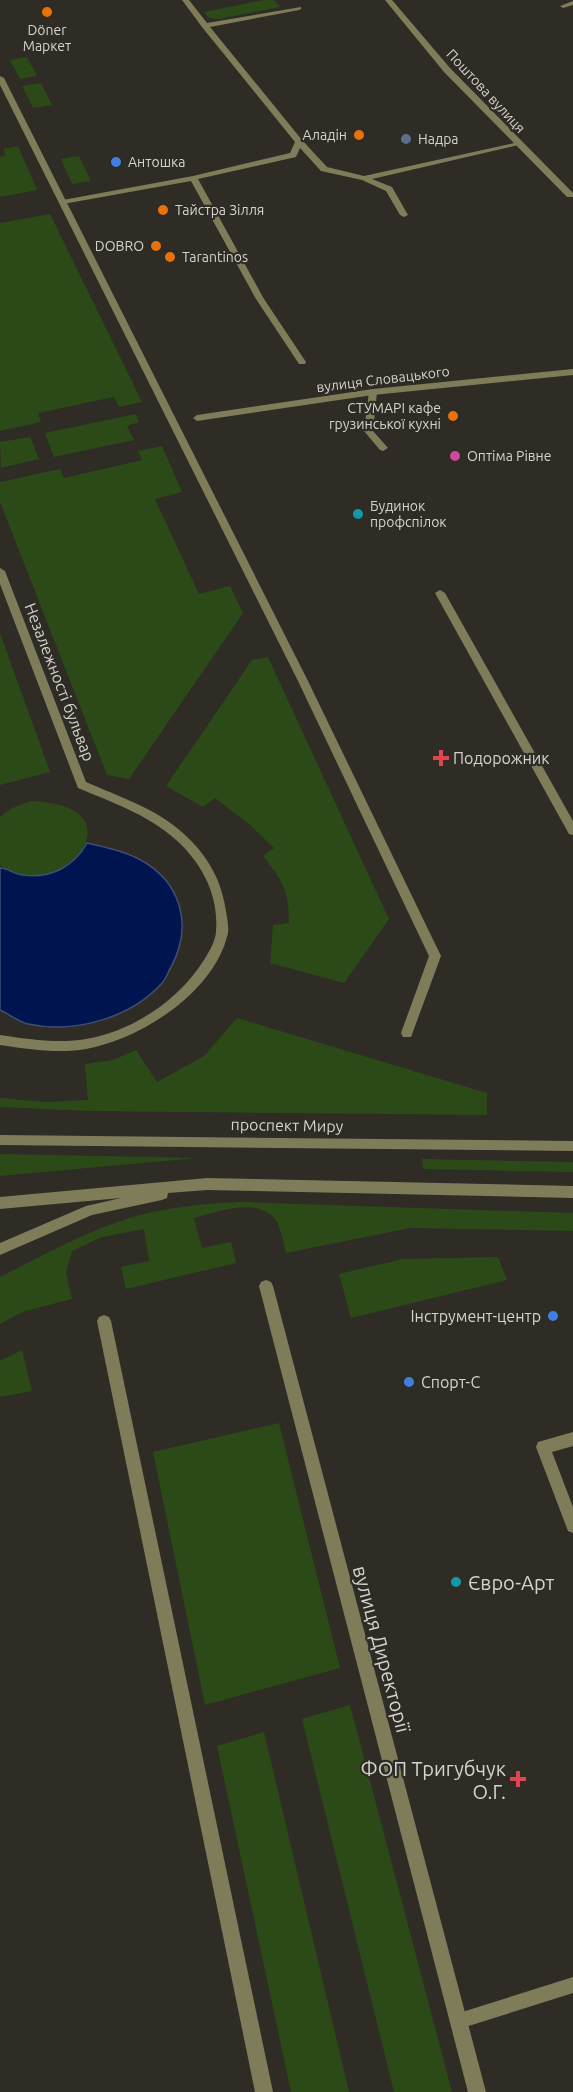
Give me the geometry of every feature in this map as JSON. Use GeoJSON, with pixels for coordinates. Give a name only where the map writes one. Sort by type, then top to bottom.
{"type":"FeatureCollection","features":[{"type":"Feature","properties":{"kind":"street"},"geometry":{"type":"LineString","coordinates":[[185,0],[299,142],[324,169],[364,178],[389,189],[404,215]]}},
{"type":"Feature","properties":{"kind":"street","name":"Поштова вулиця"},"geometry":{"type":"LineString","coordinates":[[388,0],[447,70],[570,195]]}},
{"type":"Feature","properties":{"kind":"street"},"geometry":{"type":"LineString","coordinates":[[564,6],[573,3]]}},
{"type":"Feature","properties":{"kind":"street"},"geometry":{"type":"LineString","coordinates":[[204,26],[299,8]]}},
{"type":"Feature","properties":{"kind":"street"},"geometry":{"type":"LineString","coordinates":[[0,78],[184,450],[303,681],[435,956],[407,1033]]}},
{"type":"Feature","properties":{"kind":"street"},"geometry":{"type":"LineString","coordinates":[[63,202],[193,178],[293,155],[299,142]]}},
{"type":"Feature","properties":{"kind":"street"},"geometry":{"type":"LineString","coordinates":[[364,178],[519,144]]}},
{"type":"Feature","properties":{"kind":"street"},"geometry":{"type":"LineString","coordinates":[[193,178],[260,299],[302,362]]}},
{"type":"Feature","properties":{"kind":"street","name":"вулиця Словацького"},"geometry":{"type":"LineString","coordinates":[[197,418],[373,392],[573,372]]}},
{"type":"Feature","properties":{"kind":"street"},"geometry":{"type":"LineString","coordinates":[[373,392],[368,431],[383,448]]}},
{"type":"Feature","properties":{"kind":"street","name":"Незалежності бульвар"},"geometry":{"type":"LineString","coordinates":[[0,571],[82,785],[132,806],[179,835],[215,881],[222,931],[206,970],[175,1002],[132,1028],[87,1044],[37,1045],[0,1040]]}},
{"type":"Feature","properties":{"kind":"street"},"geometry":{"type":"LineString","coordinates":[[440,593],[573,831]]}},
{"type":"Feature","properties":{"kind":"street","name":"проспект Миру"},"geometry":{"type":"LineString","coordinates":[[0,1140],[573,1146]]}},
{"type":"Feature","properties":{"kind":"street"},"geometry":{"type":"LineString","coordinates":[[0,1249],[90,1210],[207,1184]]}},
{"type":"Feature","properties":{"kind":"street"},"geometry":{"type":"LineString","coordinates":[[0,1203],[207,1184],[573,1192]]}},
{"type":"Feature","properties":{"kind":"street","name":"вулиця Директорії"},"geometry":{"type":"LineString","coordinates":[[266,1286],[477,2092]]}},
{"type":"Feature","properties":{"kind":"street"},"geometry":{"type":"LineString","coordinates":[[104,1321],[264,2092]]}},
{"type":"Feature","properties":{"kind":"street"},"geometry":{"type":"LineString","coordinates":[[573,1439],[543,1447],[573,1526]]}},
{"type":"Feature","properties":{"kind":"street"},"geometry":{"type":"LineString","coordinates":[[459,2021],[573,1985]]}},
{"type":"Feature","properties":{"kind":"green space"},"geometry":{"type":"Polygon","coordinates":[[[274,0],[280,7],[218,19],[209,18],[204,12],[274,0]]]}},
{"type":"Feature","properties":{"kind":"green space"},"geometry":{"type":"Polygon","coordinates":[[[27,57],[37,76],[20,79],[10,60],[27,57]]]}},
{"type":"Feature","properties":{"kind":"green space"},"geometry":{"type":"Polygon","coordinates":[[[41,83],[52,105],[33,108],[22,86],[41,83]]]}},
{"type":"Feature","properties":{"kind":"green space"},"geometry":{"type":"Polygon","coordinates":[[[18,146],[37,190],[0,197],[0,157],[6,155],[3,149],[18,146]]]}},
{"type":"Feature","properties":{"kind":"green space"},"geometry":{"type":"Polygon","coordinates":[[[79,156],[91,181],[72,184],[61,159],[79,156]]]}},
{"type":"Feature","properties":{"kind":"green space"},"geometry":{"type":"Polygon","coordinates":[[[50,214],[142,402],[119,407],[114,397],[38,413],[41,422],[0,431],[0,223],[50,214]]]}},
{"type":"Feature","properties":{"kind":"green space"},"geometry":{"type":"Polygon","coordinates":[[[136,414],[139,422],[127,426],[134,440],[54,457],[45,433],[136,414]]]}},
{"type":"Feature","properties":{"kind":"green space"},"geometry":{"type":"Polygon","coordinates":[[[30,437],[39,459],[1,468],[0,442],[30,437]]]}},
{"type":"Feature","properties":{"kind":"green space"},"geometry":{"type":"Polygon","coordinates":[[[162,446],[182,492],[155,499],[199,594],[230,586],[243,613],[129,779],[107,775],[0,502],[0,482],[60,469],[64,478],[142,460],[138,451],[162,446]]]}},
{"type":"Feature","properties":{"kind":"green space"},"geometry":{"type":"Polygon","coordinates":[[[0,633],[50,772],[0,785],[0,633]]]}},
{"type":"Feature","properties":{"kind":"green space"},"geometry":{"type":"Polygon","coordinates":[[[268,657],[389,919],[344,983],[270,963],[273,925],[289,923],[286,894],[276,873],[263,856],[274,848],[250,825],[215,798],[203,807],[166,786],[252,660],[268,657]]]}},
{"type":"Feature","properties":{"kind":"green space"},"geometry":{"type":"Polygon","coordinates":[[[31,801],[66,807],[83,819],[87,836],[80,852],[65,867],[45,876],[22,876],[0,865],[0,817],[10,809],[31,801]]]}},
{"type":"Feature","properties":{"kind":"green space"},"geometry":{"type":"Polygon","coordinates":[[[237,1018],[487,1093],[487,1115],[89,1111],[0,1107],[0,1098],[46,1102],[88,1100],[85,1064],[113,1060],[136,1050],[157,1082],[204,1056],[237,1018]]]}},
{"type":"Feature","properties":{"kind":"green space"},"geometry":{"type":"Polygon","coordinates":[[[0,1154],[197,1158],[0,1176],[0,1154]]]}},
{"type":"Feature","properties":{"kind":"green space"},"geometry":{"type":"Polygon","coordinates":[[[422,1159],[573,1162],[573,1172],[423,1169],[422,1159]]]}},
{"type":"Feature","properties":{"kind":"green space"},"geometry":{"type":"Polygon","coordinates":[[[238,1202],[573,1213],[573,1231],[410,1228],[286,1253],[274,1218],[257,1208],[235,1208],[194,1218],[202,1248],[231,1242],[236,1263],[126,1289],[121,1267],[149,1261],[144,1229],[102,1237],[72,1251],[66,1273],[72,1299],[22,1312],[0,1324],[0,1277],[80,1237],[130,1218],[197,1205],[238,1202]]]}},
{"type":"Feature","properties":{"kind":"green space"},"geometry":{"type":"Polygon","coordinates":[[[498,1257],[507,1280],[351,1318],[339,1274],[403,1259],[498,1257]]]}},
{"type":"Feature","properties":{"kind":"green space"},"geometry":{"type":"Polygon","coordinates":[[[22,1350],[32,1391],[0,1397],[0,1361],[22,1350]]]}},
{"type":"Feature","properties":{"kind":"green space"},"geometry":{"type":"Polygon","coordinates":[[[279,1423],[340,1668],[205,1705],[153,1452],[279,1423]]]}},
{"type":"Feature","properties":{"kind":"green space"},"geometry":{"type":"Polygon","coordinates":[[[350,1705],[452,2092],[394,2092],[302,1719],[350,1705]]]}},
{"type":"Feature","properties":{"kind":"green space"},"geometry":{"type":"Polygon","coordinates":[[[264,1732],[349,2092],[291,2092],[217,1746],[264,1732]]]}},
{"type":"Feature","properties":{"kind":"shaded area"},"geometry":{"type":"Polygon","coordinates":[[[87,843],[120,851],[139,859],[165,880],[174,892],[182,921],[178,952],[162,983],[134,1006],[118,1014],[82,1025],[64,1027],[46,1027],[25,1023],[0,1010],[0,868],[32,876],[51,873],[68,865],[87,843]]]}},
{"type":"Feature","properties":{"kind":"place","name":"Döner Маркет"},"geometry":{"type":"Point","coordinates":[47,12]}},
{"type":"Feature","properties":{"kind":"place","name":"Аладін"},"geometry":{"type":"Point","coordinates":[359,135]}},
{"type":"Feature","properties":{"kind":"place","name":"Надра"},"geometry":{"type":"Point","coordinates":[406,139]}},
{"type":"Feature","properties":{"kind":"place","name":"Антошка"},"geometry":{"type":"Point","coordinates":[116,162]}},
{"type":"Feature","properties":{"kind":"place","name":"Тайстра Зілля"},"geometry":{"type":"Point","coordinates":[163,210]}},
{"type":"Feature","properties":{"kind":"place","name":"DOBRO"},"geometry":{"type":"Point","coordinates":[156,246]}},
{"type":"Feature","properties":{"kind":"place","name":"Tarantinos"},"geometry":{"type":"Point","coordinates":[170,257]}},
{"type":"Feature","properties":{"kind":"place","name":"СТУМАРІ кафе грузинської кухні"},"geometry":{"type":"Point","coordinates":[453,416]}},
{"type":"Feature","properties":{"kind":"place","name":"Оптіма Рівне"},"geometry":{"type":"Point","coordinates":[455,456]}},
{"type":"Feature","properties":{"kind":"place","name":"Будинок профспілок"},"geometry":{"type":"Point","coordinates":[358,514]}},
{"type":"Feature","properties":{"kind":"place","name":"Подорожник"},"geometry":{"type":"Point","coordinates":[441,758]}},
{"type":"Feature","properties":{"kind":"place","name":"Інструмент-центр"},"geometry":{"type":"Point","coordinates":[553,1316]}},
{"type":"Feature","properties":{"kind":"place","name":"Спорт-С"},"geometry":{"type":"Point","coordinates":[409,1382]}},
{"type":"Feature","properties":{"kind":"place","name":"Євро-Арт"},"geometry":{"type":"Point","coordinates":[456,1582]}},
{"type":"Feature","properties":{"kind":"place","name":"ФОП Тригубчук О.Г."},"geometry":{"type":"Point","coordinates":[518,1779]}}]}
